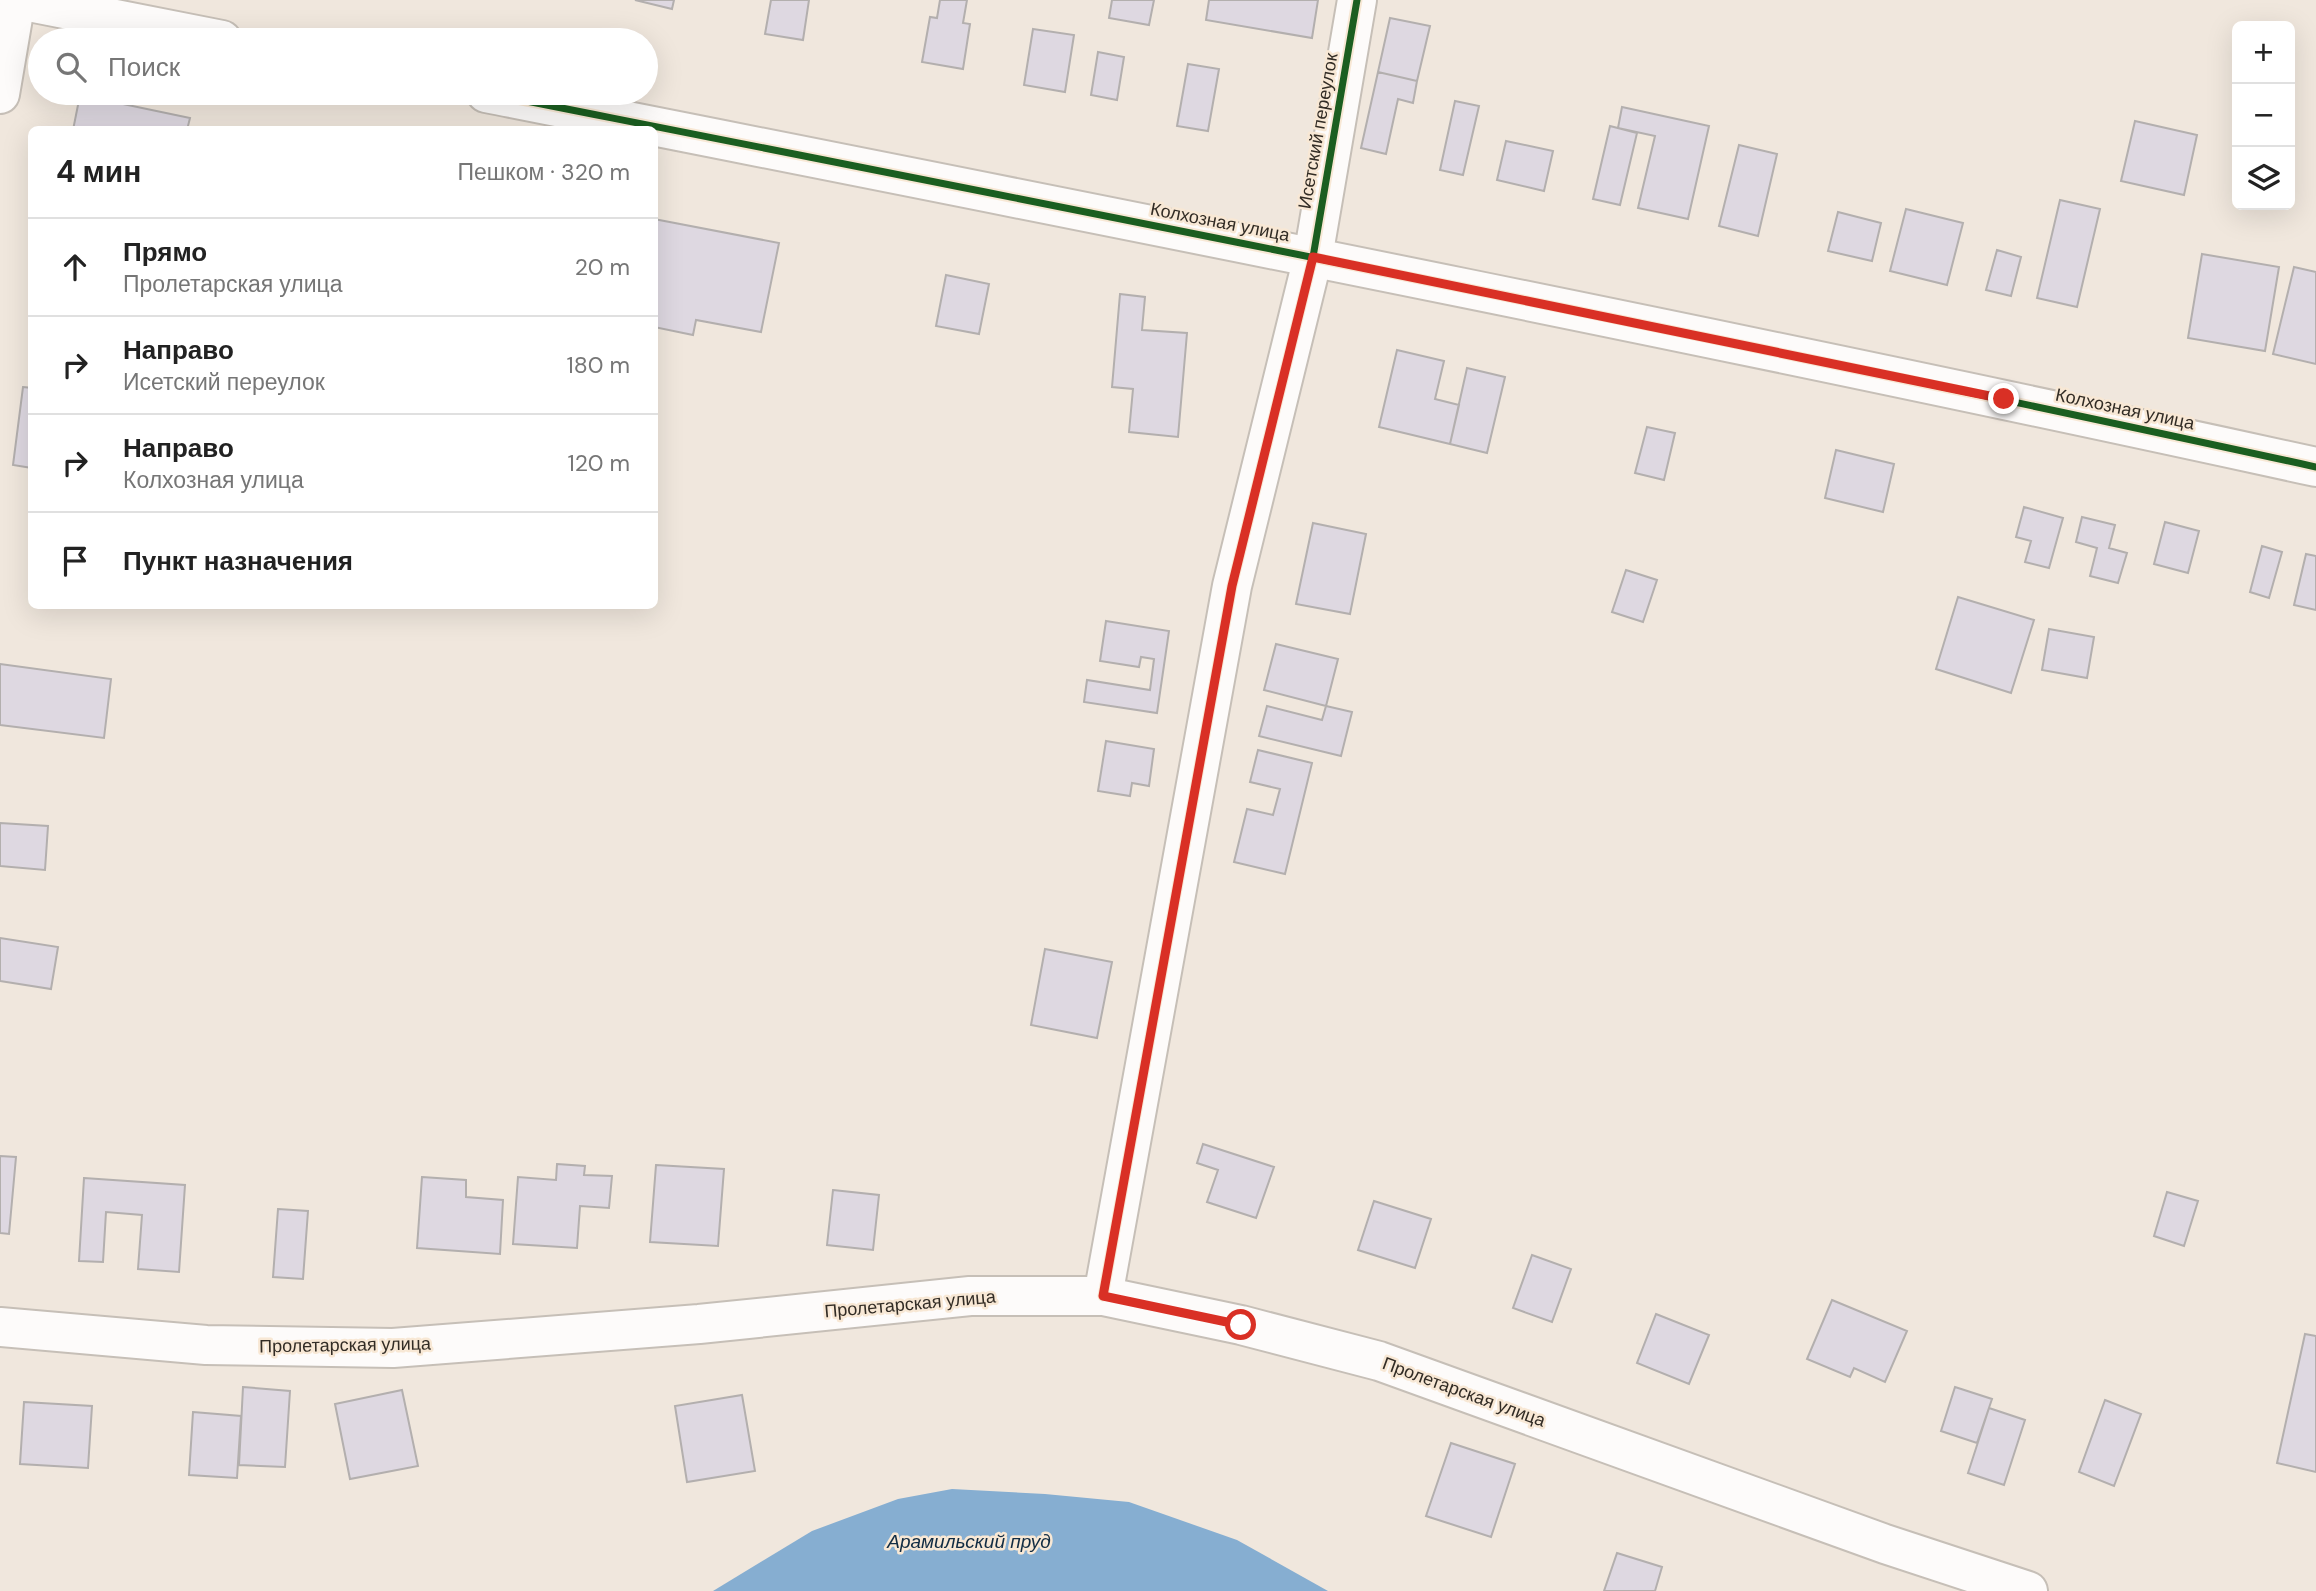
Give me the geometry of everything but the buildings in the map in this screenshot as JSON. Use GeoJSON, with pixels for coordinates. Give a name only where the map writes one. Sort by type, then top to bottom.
{"type":"FeatureCollection","features":[{"type":"Feature","properties":{"kind":"street"},"geometry":{"type":"LineString","coordinates":[[0,94],[17,0],[160,28]]}},
{"type":"Feature","properties":{"kind":"street","name":"Исетский переулок"},"geometry":{"type":"LineString","coordinates":[[1103,1296],[1232,586],[1313,257],[1356,0]]}},
{"type":"Feature","properties":{"kind":"street","name":"Колхозная улица"},"geometry":{"type":"LineString","coordinates":[[547,105],[652,126]]}},
{"type":"Feature","properties":{"kind":"street","name":"Колхозная улица"},"geometry":{"type":"LineString","coordinates":[[658,127],[1313,257],[2004,399],[2316,467]]}},
{"type":"Feature","properties":{"kind":"street","name":"Пролетарская улица"},"geometry":{"type":"LineString","coordinates":[[0,1327],[206,1345],[393,1348],[699,1324],[970,1296],[1103,1296],[1241,1325],[1379,1361],[1885,1544],[2028,1591]]}},
{"type":"Feature","properties":{"kind":"water","name":"Арамильский пруд"},"geometry":{"type":"Polygon","coordinates":[[[952,1489],[1129,1502],[1237,1540],[1328,1591],[713,1591],[812,1531],[898,1499],[952,1489]]]}},
{"type":"Feature","properties":{"kind":"cycle path"},"geometry":{"type":"LineString","coordinates":[[1103,1296],[1232,586],[1313,257],[1357,0]]}},
{"type":"Feature","properties":{"kind":"cycle path"},"geometry":{"type":"LineString","coordinates":[[547,105],[653,126]]}},
{"type":"Feature","properties":{"kind":"cycle path"},"geometry":{"type":"LineString","coordinates":[[658,127],[1631,322],[2316,467]]}},
{"type":"Feature","properties":{"kind":"route"},"geometry":{"type":"LineString","coordinates":[[1241,1325],[1103,1296],[1232,586],[1313,257],[2004,399]]}}]}
